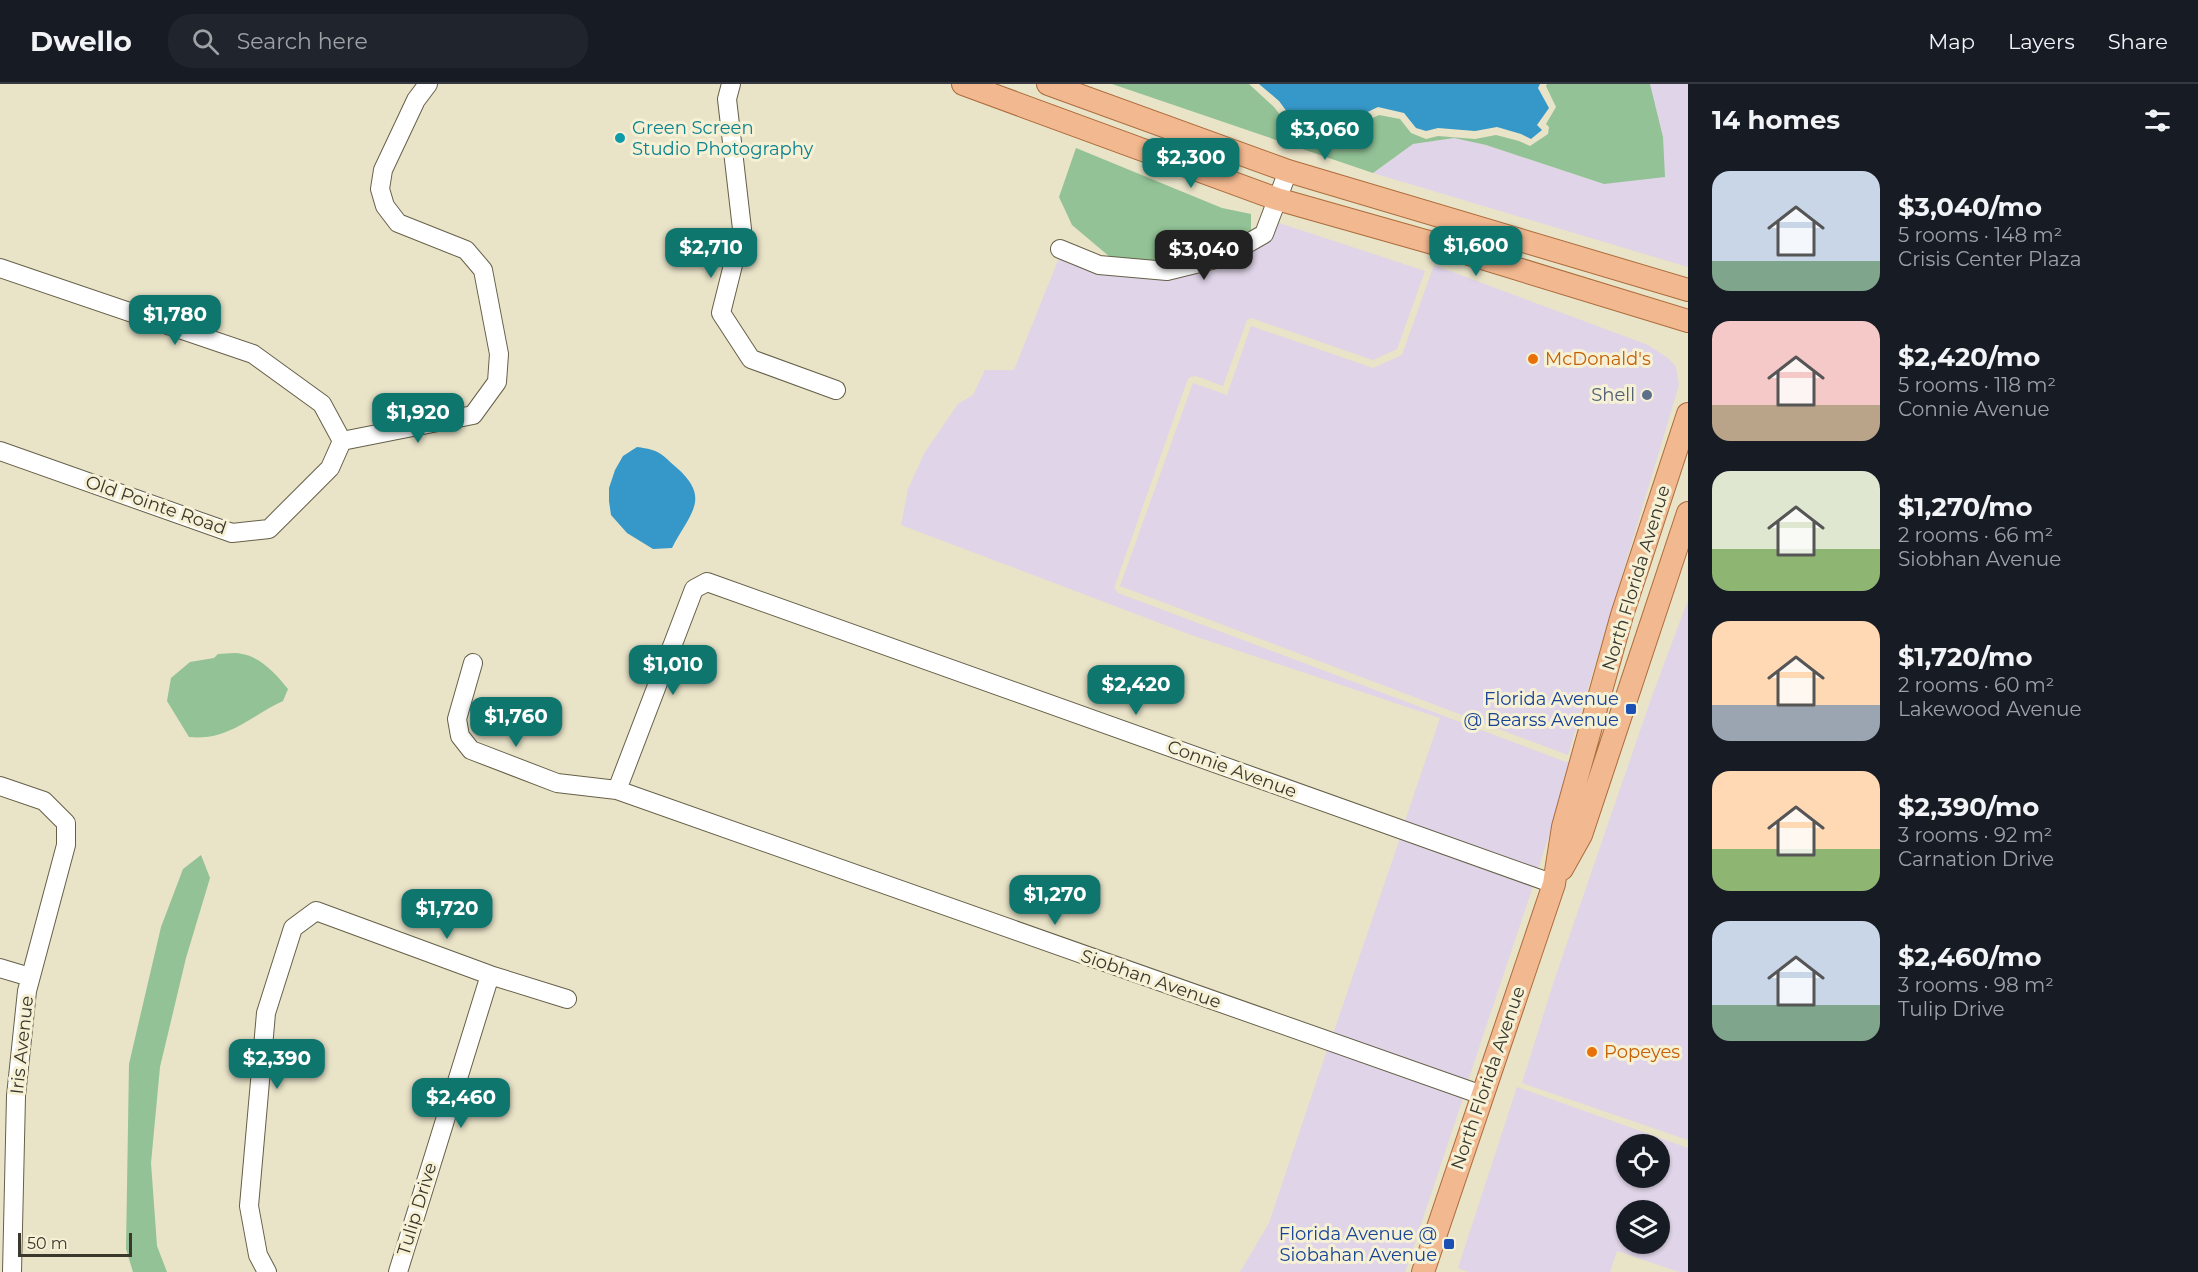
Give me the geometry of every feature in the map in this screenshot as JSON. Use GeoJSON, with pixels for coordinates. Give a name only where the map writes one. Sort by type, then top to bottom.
{"type":"FeatureCollection","features":[{"type":"Feature","properties":{"kind":"main road"},"geometry":{"type":"LineString","coordinates":[[963,84],[1277,199],[1436,244],[1688,321]]}},
{"type":"Feature","properties":{"kind":"main road"},"geometry":{"type":"LineString","coordinates":[[1048,84],[1288,171],[1688,290]]}},
{"type":"Feature","properties":{"kind":"main road","name":"North Florida Avenue"},"geometry":{"type":"LineString","coordinates":[[1423,1272],[1554,884],[1563,827],[1622,615],[1688,414]]}},
{"type":"Feature","properties":{"kind":"main road","name":"North Florida Avenue"},"geometry":{"type":"LineString","coordinates":[[1554,884],[1581,835],[1688,513]]}},
{"type":"Feature","properties":{"kind":"street"},"geometry":{"type":"LineString","coordinates":[[0,268],[253,354],[322,404],[342,441],[473,415],[497,382],[499,354],[483,270],[466,250],[398,223],[385,207],[380,189],[382,170],[416,100],[428,84]]}},
{"type":"Feature","properties":{"kind":"street"},"geometry":{"type":"LineString","coordinates":[[731,84],[727,99],[742,229],[721,313],[751,359],[836,390]]}},
{"type":"Feature","properties":{"kind":"street"},"geometry":{"type":"LineString","coordinates":[[1060,249],[1099,265],[1173,271],[1224,258],[1264,234],[1288,171]]}},
{"type":"Feature","properties":{"kind":"street","name":"Old Pointe Road"},"geometry":{"type":"LineString","coordinates":[[0,451],[232,532],[269,529],[330,468],[342,441]]}},
{"type":"Feature","properties":{"kind":"street","name":"Connie Avenue"},"geometry":{"type":"LineString","coordinates":[[617,790],[694,589],[707,582],[1554,884]]}},
{"type":"Feature","properties":{"kind":"street","name":"Siobhan Avenue"},"geometry":{"type":"LineString","coordinates":[[473,663],[457,719],[460,736],[471,750],[557,783],[617,790],[1482,1095]]}},
{"type":"Feature","properties":{"kind":"street","name":"Iris Avenue"},"geometry":{"type":"LineString","coordinates":[[0,786],[45,801],[66,823],[66,845],[30,977],[16,1096],[12,1272]]}},
{"type":"Feature","properties":{"kind":"street"},"geometry":{"type":"LineString","coordinates":[[267,1272],[258,1255],[249,1206],[266,1013],[293,928],[316,911],[490,975],[567,999]]}},
{"type":"Feature","properties":{"kind":"street"},"geometry":{"type":"LineString","coordinates":[[0,968],[30,977]]}},
{"type":"Feature","properties":{"kind":"street","name":"Tulip Drive"},"geometry":{"type":"LineString","coordinates":[[398,1272],[490,975]]}},
{"type":"Feature","properties":{"kind":"shaded area"},"geometry":{"type":"Polygon","coordinates":[[[1650,84],[1688,84],[1688,267],[1373,173],[1413,144],[1454,138],[1486,145],[1604,184],[1663,137],[1650,84]]]}},
{"type":"Feature","properties":{"kind":"shaded area"},"geometry":{"type":"Polygon","coordinates":[[[1276,222],[1425,271],[1397,349],[1373,360],[1251,318],[1247,320],[1223,386],[1196,376],[1190,377],[1187,381],[1114,588],[1118,593],[1566,762],[1574,759],[1538,869],[1405,821],[1440,718],[1194,636],[901,525],[908,489],[925,452],[958,404],[973,395],[985,370],[1014,370],[1059,258],[1166,280],[1174,279],[1227,265],[1276,222]]]}},
{"type":"Feature","properties":{"kind":"shaded area"},"geometry":{"type":"Polygon","coordinates":[[[1434,265],[1648,345],[1668,358],[1676,367],[1679,385],[1568,755],[1120,586],[1193,383],[1227,395],[1251,326],[1373,368],[1402,355],[1434,265]]]}},
{"type":"Feature","properties":{"kind":"shaded area"},"geometry":{"type":"Polygon","coordinates":[[[1688,600],[1688,1140],[1522,1083],[1554,981],[1651,699],[1688,600]]]}},
{"type":"Feature","properties":{"kind":"shaded area"},"geometry":{"type":"Polygon","coordinates":[[[1400,838],[1533,886],[1468,1081],[1333,1034],[1400,838]]]}},
{"type":"Feature","properties":{"kind":"shaded area"},"geometry":{"type":"Polygon","coordinates":[[[1327,1050],[1463,1098],[1405,1272],[1240,1272],[1269,1223],[1327,1050]]]}},
{"type":"Feature","properties":{"kind":"shaded area"},"geometry":{"type":"Polygon","coordinates":[[[1517,1087],[1649,1134],[1616,1134],[1616,1188],[1670,1188],[1670,1142],[1688,1148],[1688,1272],[1679,1272],[1626,1254],[1670,1254],[1670,1200],[1616,1200],[1616,1254],[1610,1272],[1469,1272],[1458,1268],[1517,1087]]]}},
{"type":"Feature","properties":{"kind":"green space"},"geometry":{"type":"Polygon","coordinates":[[[1112,84],[1249,84],[1274,107],[1302,143],[1336,135],[1379,115],[1400,119],[1411,133],[1426,139],[1438,136],[1475,139],[1496,135],[1530,146],[1548,134],[1549,127],[1546,124],[1556,107],[1547,84],[1650,84],[1663,137],[1665,177],[1604,184],[1486,145],[1454,138],[1413,144],[1373,173],[1112,84]]]}},
{"type":"Feature","properties":{"kind":"green space"},"geometry":{"type":"Polygon","coordinates":[[[1076,148],[1222,208],[1251,214],[1251,232],[1229,244],[1172,262],[1110,257],[1072,225],[1059,197],[1076,148]]]}},
{"type":"Feature","properties":{"kind":"green space"},"geometry":{"type":"Polygon","coordinates":[[[239,653],[256,659],[274,673],[288,689],[283,701],[239,726],[216,735],[189,737],[167,701],[171,678],[190,662],[214,658],[218,654],[239,653]]]}},
{"type":"Feature","properties":{"kind":"green space"},"geometry":{"type":"Polygon","coordinates":[[[201,855],[210,878],[186,958],[160,1067],[151,1163],[157,1246],[167,1272],[133,1272],[126,1249],[129,1064],[161,927],[183,869],[201,855]]]}},
{"type":"Feature","properties":{"kind":"water"},"geometry":{"type":"Polygon","coordinates":[[[1259,84],[1540,84],[1538,88],[1549,108],[1537,125],[1542,130],[1531,139],[1497,127],[1475,131],[1438,128],[1426,131],[1416,128],[1404,113],[1378,107],[1334,128],[1305,136],[1279,101],[1259,84]]]}},
{"type":"Feature","properties":{"kind":"water"},"geometry":{"type":"Polygon","coordinates":[[[637,447],[651,449],[663,456],[688,479],[693,489],[694,507],[672,548],[653,549],[627,533],[611,515],[609,488],[615,470],[623,456],[637,447]]]}},
{"type":"Feature","properties":{"kind":"place","name":"Green Screen Studio Photography"},"geometry":{"type":"Point","coordinates":[620,138]}},
{"type":"Feature","properties":{"kind":"place","name":"McDonald's"},"geometry":{"type":"Point","coordinates":[1533,359]}},
{"type":"Feature","properties":{"kind":"place","name":"Shell"},"geometry":{"type":"Point","coordinates":[1647,395]}},
{"type":"Feature","properties":{"kind":"place","name":"Florida Avenue @ Bearss Avenue"},"geometry":{"type":"Point","coordinates":[1631,709]}},
{"type":"Feature","properties":{"kind":"place","name":"Popeyes"},"geometry":{"type":"Point","coordinates":[1592,1052]}},
{"type":"Feature","properties":{"kind":"place","name":"Florida Avenue @ Siobahan Avenue"},"geometry":{"type":"Point","coordinates":[1449,1244]}}]}
